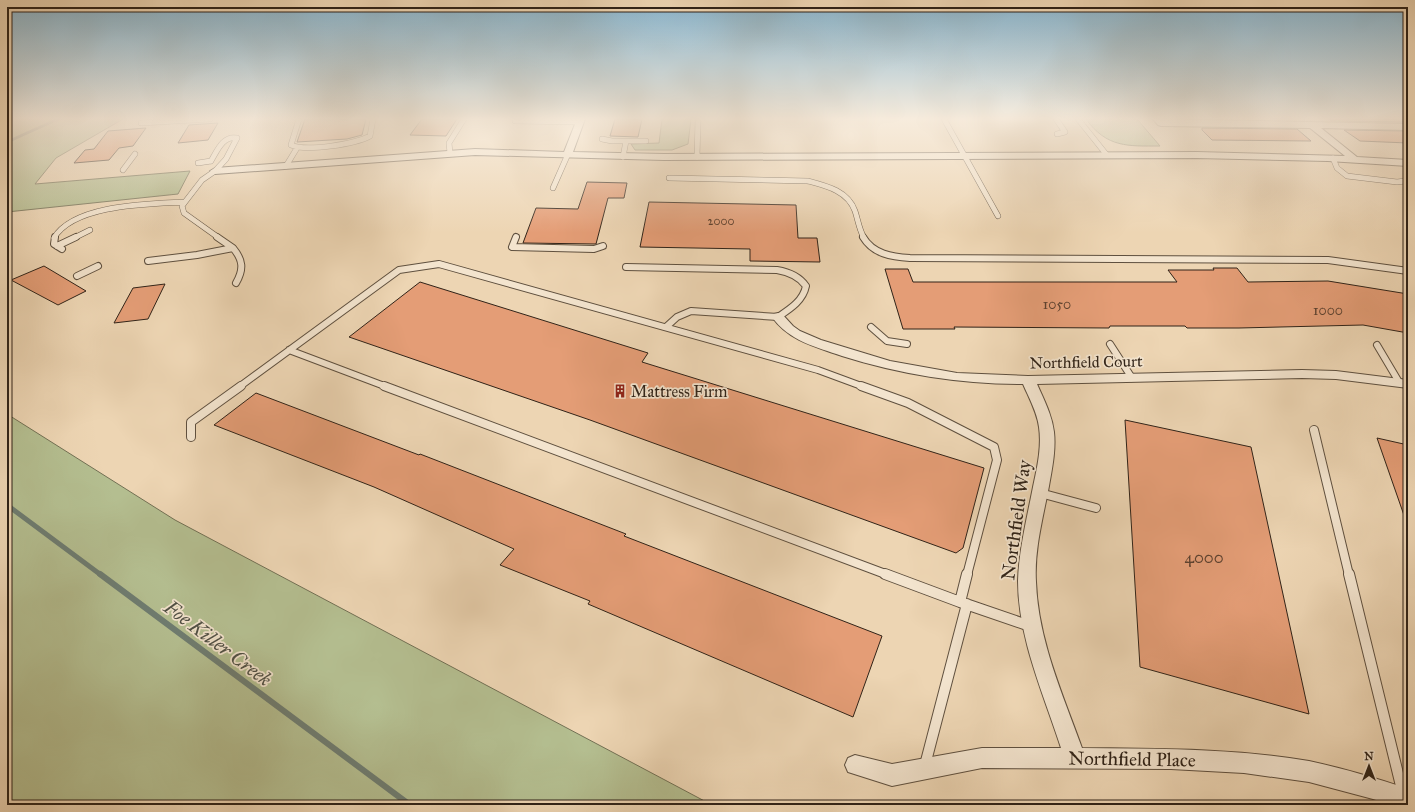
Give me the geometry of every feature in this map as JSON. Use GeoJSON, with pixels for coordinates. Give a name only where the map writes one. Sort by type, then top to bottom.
{"type":"FeatureCollection","features":[{"type":"Feature","properties":{"kind":"street"},"geometry":{"type":"LineString","coordinates":[[215,171],[401,157]]}},
{"type":"Feature","properties":{"kind":"street"},"geometry":{"type":"LineString","coordinates":[[688,157],[710,157]]}},
{"type":"Feature","properties":{"kind":"street"},"geometry":{"type":"LineString","coordinates":[[1270,157],[1333,158],[1408,163]]}},
{"type":"Feature","properties":{"kind":"street","name":"Northfield Court"},"geometry":{"type":"LineString","coordinates":[[778,317],[790,331],[810,341],[909,371],[960,378],[1028,380],[1302,374],[1336,375],[1403,383]]}},
{"type":"Feature","properties":{"kind":"street","name":"Northfield Way"},"geometry":{"type":"LineString","coordinates":[[1028,380],[1042,410],[1046,426],[1046,461],[1031,539],[1027,581],[1028,603],[1041,657],[1075,758]]}},
{"type":"Feature","properties":{"kind":"street","name":"Northfield Place"},"geometry":{"type":"LineString","coordinates":[[855,765],[892,775],[982,758],[1171,759],[1244,763],[1309,772],[1373,788],[1406,799]]}},
{"type":"Feature","properties":{"kind":"lane"},"geometry":{"type":"LineString","coordinates":[[123,170],[132,157]]}},
{"type":"Feature","properties":{"kind":"lane"},"geometry":{"type":"LineString","coordinates":[[198,163],[211,161],[214,157]]}},
{"type":"Feature","properties":{"kind":"lane"},"geometry":{"type":"LineString","coordinates":[[227,157],[215,171],[202,180],[182,206],[184,213],[233,248],[240,256],[243,264],[236,284]]}},
{"type":"Feature","properties":{"kind":"lane"},"geometry":{"type":"LineString","coordinates":[[286,166],[292,157]]}},
{"type":"Feature","properties":{"kind":"lane"},"geometry":{"type":"LineString","coordinates":[[553,188],[567,157]]}},
{"type":"Feature","properties":{"kind":"lane"},"geometry":{"type":"LineString","coordinates":[[965,157],[998,216]]}},
{"type":"Feature","properties":{"kind":"lane"},"geometry":{"type":"LineString","coordinates":[[1333,158],[1337,168],[1347,176],[1397,182],[1405,181],[1408,178]]}},
{"type":"Feature","properties":{"kind":"lane"},"geometry":{"type":"LineString","coordinates":[[211,161],[215,171]]}},
{"type":"Feature","properties":{"kind":"lane"},"geometry":{"type":"LineString","coordinates":[[669,178],[808,181],[827,185],[851,202],[862,238],[876,251],[896,257],[920,259],[1328,260],[1408,271]]}},
{"type":"Feature","properties":{"kind":"lane"},"geometry":{"type":"LineString","coordinates":[[90,230],[60,248],[54,244],[53,241],[58,232],[70,223],[97,212],[121,207],[184,202]]}},
{"type":"Feature","properties":{"kind":"lane"},"geometry":{"type":"LineString","coordinates":[[516,237],[512,247],[594,249],[603,246]]}},
{"type":"Feature","properties":{"kind":"lane"},"geometry":{"type":"LineString","coordinates":[[148,261],[197,255],[233,248]]}},
{"type":"Feature","properties":{"kind":"lane"},"geometry":{"type":"LineString","coordinates":[[191,437],[191,422],[399,270],[439,264],[818,370],[908,403],[994,447],[997,460],[924,770]]}},
{"type":"Feature","properties":{"kind":"lane"},"geometry":{"type":"LineString","coordinates":[[77,276],[98,266]]}},
{"type":"Feature","properties":{"kind":"lane"},"geometry":{"type":"LineString","coordinates":[[626,267],[777,270],[788,272],[803,281],[806,286],[805,294],[796,304],[778,317],[691,311],[674,317],[666,327]]}},
{"type":"Feature","properties":{"kind":"lane"},"geometry":{"type":"LineString","coordinates":[[871,327],[887,341],[907,344]]}},
{"type":"Feature","properties":{"kind":"lane"},"geometry":{"type":"LineString","coordinates":[[1110,344],[1132,378]]}},
{"type":"Feature","properties":{"kind":"lane"},"geometry":{"type":"LineString","coordinates":[[1377,345],[1403,383]]}},
{"type":"Feature","properties":{"kind":"lane"},"geometry":{"type":"LineString","coordinates":[[289,350],[964,603],[1033,627]]}},
{"type":"Feature","properties":{"kind":"lane"},"geometry":{"type":"LineString","coordinates":[[1314,430],[1406,799]]}},
{"type":"Feature","properties":{"kind":"lane"},"geometry":{"type":"LineString","coordinates":[[1040,493],[1096,508]]}},
{"type":"Feature","properties":{"kind":"green space"},"geometry":{"type":"Polygon","coordinates":[[[7,157],[58,157],[35,184],[190,171],[178,194],[7,212],[7,157]]]}},
{"type":"Feature","properties":{"kind":"green space"},"geometry":{"type":"Polygon","coordinates":[[[7,414],[175,520],[712,805],[7,805],[7,414]]]}},
{"type":"Feature","properties":{"kind":"building"},"geometry":{"type":"Polygon","coordinates":[[[79,157],[112,157],[109,160],[74,163],[79,157]]]}},
{"type":"Feature","properties":{"kind":"building"},"geometry":{"type":"Polygon","coordinates":[[[587,182],[627,183],[624,198],[608,198],[596,244],[523,243],[536,208],[578,209],[587,182]]]}},
{"type":"Feature","properties":{"kind":"building"},"geometry":{"type":"Polygon","coordinates":[[[649,202],[796,205],[798,238],[817,238],[820,262],[750,261],[750,249],[640,247],[649,202]]]}},
{"type":"Feature","properties":{"kind":"building"},"geometry":{"type":"Polygon","coordinates":[[[44,266],[86,291],[58,305],[11,280],[44,266]]]}},
{"type":"Feature","properties":{"kind":"building"},"geometry":{"type":"Polygon","coordinates":[[[1213,268],[1237,268],[1248,282],[1328,281],[1408,294],[1408,333],[1363,325],[1239,328],[1110,326],[1109,328],[954,327],[955,329],[903,329],[885,269],[908,269],[913,282],[1177,282],[1168,270],[1214,270],[1213,268]]]}},
{"type":"Feature","properties":{"kind":"building","name":"Mattress Firm"},"geometry":{"type":"Polygon","coordinates":[[[420,282],[648,353],[642,362],[984,468],[963,548],[956,553],[590,420],[349,337],[420,282]]]}},
{"type":"Feature","properties":{"kind":"building"},"geometry":{"type":"Polygon","coordinates":[[[165,284],[148,319],[114,323],[133,288],[165,284]]]}},
{"type":"Feature","properties":{"kind":"building"},"geometry":{"type":"Polygon","coordinates":[[[256,393],[419,455],[420,454],[626,534],[624,536],[882,636],[853,717],[588,604],[590,601],[500,565],[514,549],[374,487],[214,425],[256,393]]]}},
{"type":"Feature","properties":{"kind":"building"},"geometry":{"type":"Polygon","coordinates":[[[1125,420],[1251,447],[1309,714],[1140,667],[1125,420]]]}},
{"type":"Feature","properties":{"kind":"building"},"geometry":{"type":"Polygon","coordinates":[[[1377,438],[1408,445],[1408,521],[1406,521],[1377,438]]]}},
{"type":"Feature","properties":{"kind":"waterway","name":"Foe Killer Creek"},"geometry":{"type":"LineString","coordinates":[[7,505],[101,575]]}},
{"type":"Feature","properties":{"kind":"waterway","name":"Foe Killer Creek"},"geometry":{"type":"LineString","coordinates":[[100,574],[410,805]]}},
{"type":"Feature","properties":{"kind":"place","name":"Mattress Firm"},"geometry":{"type":"Point","coordinates":[620,391]}}]}
